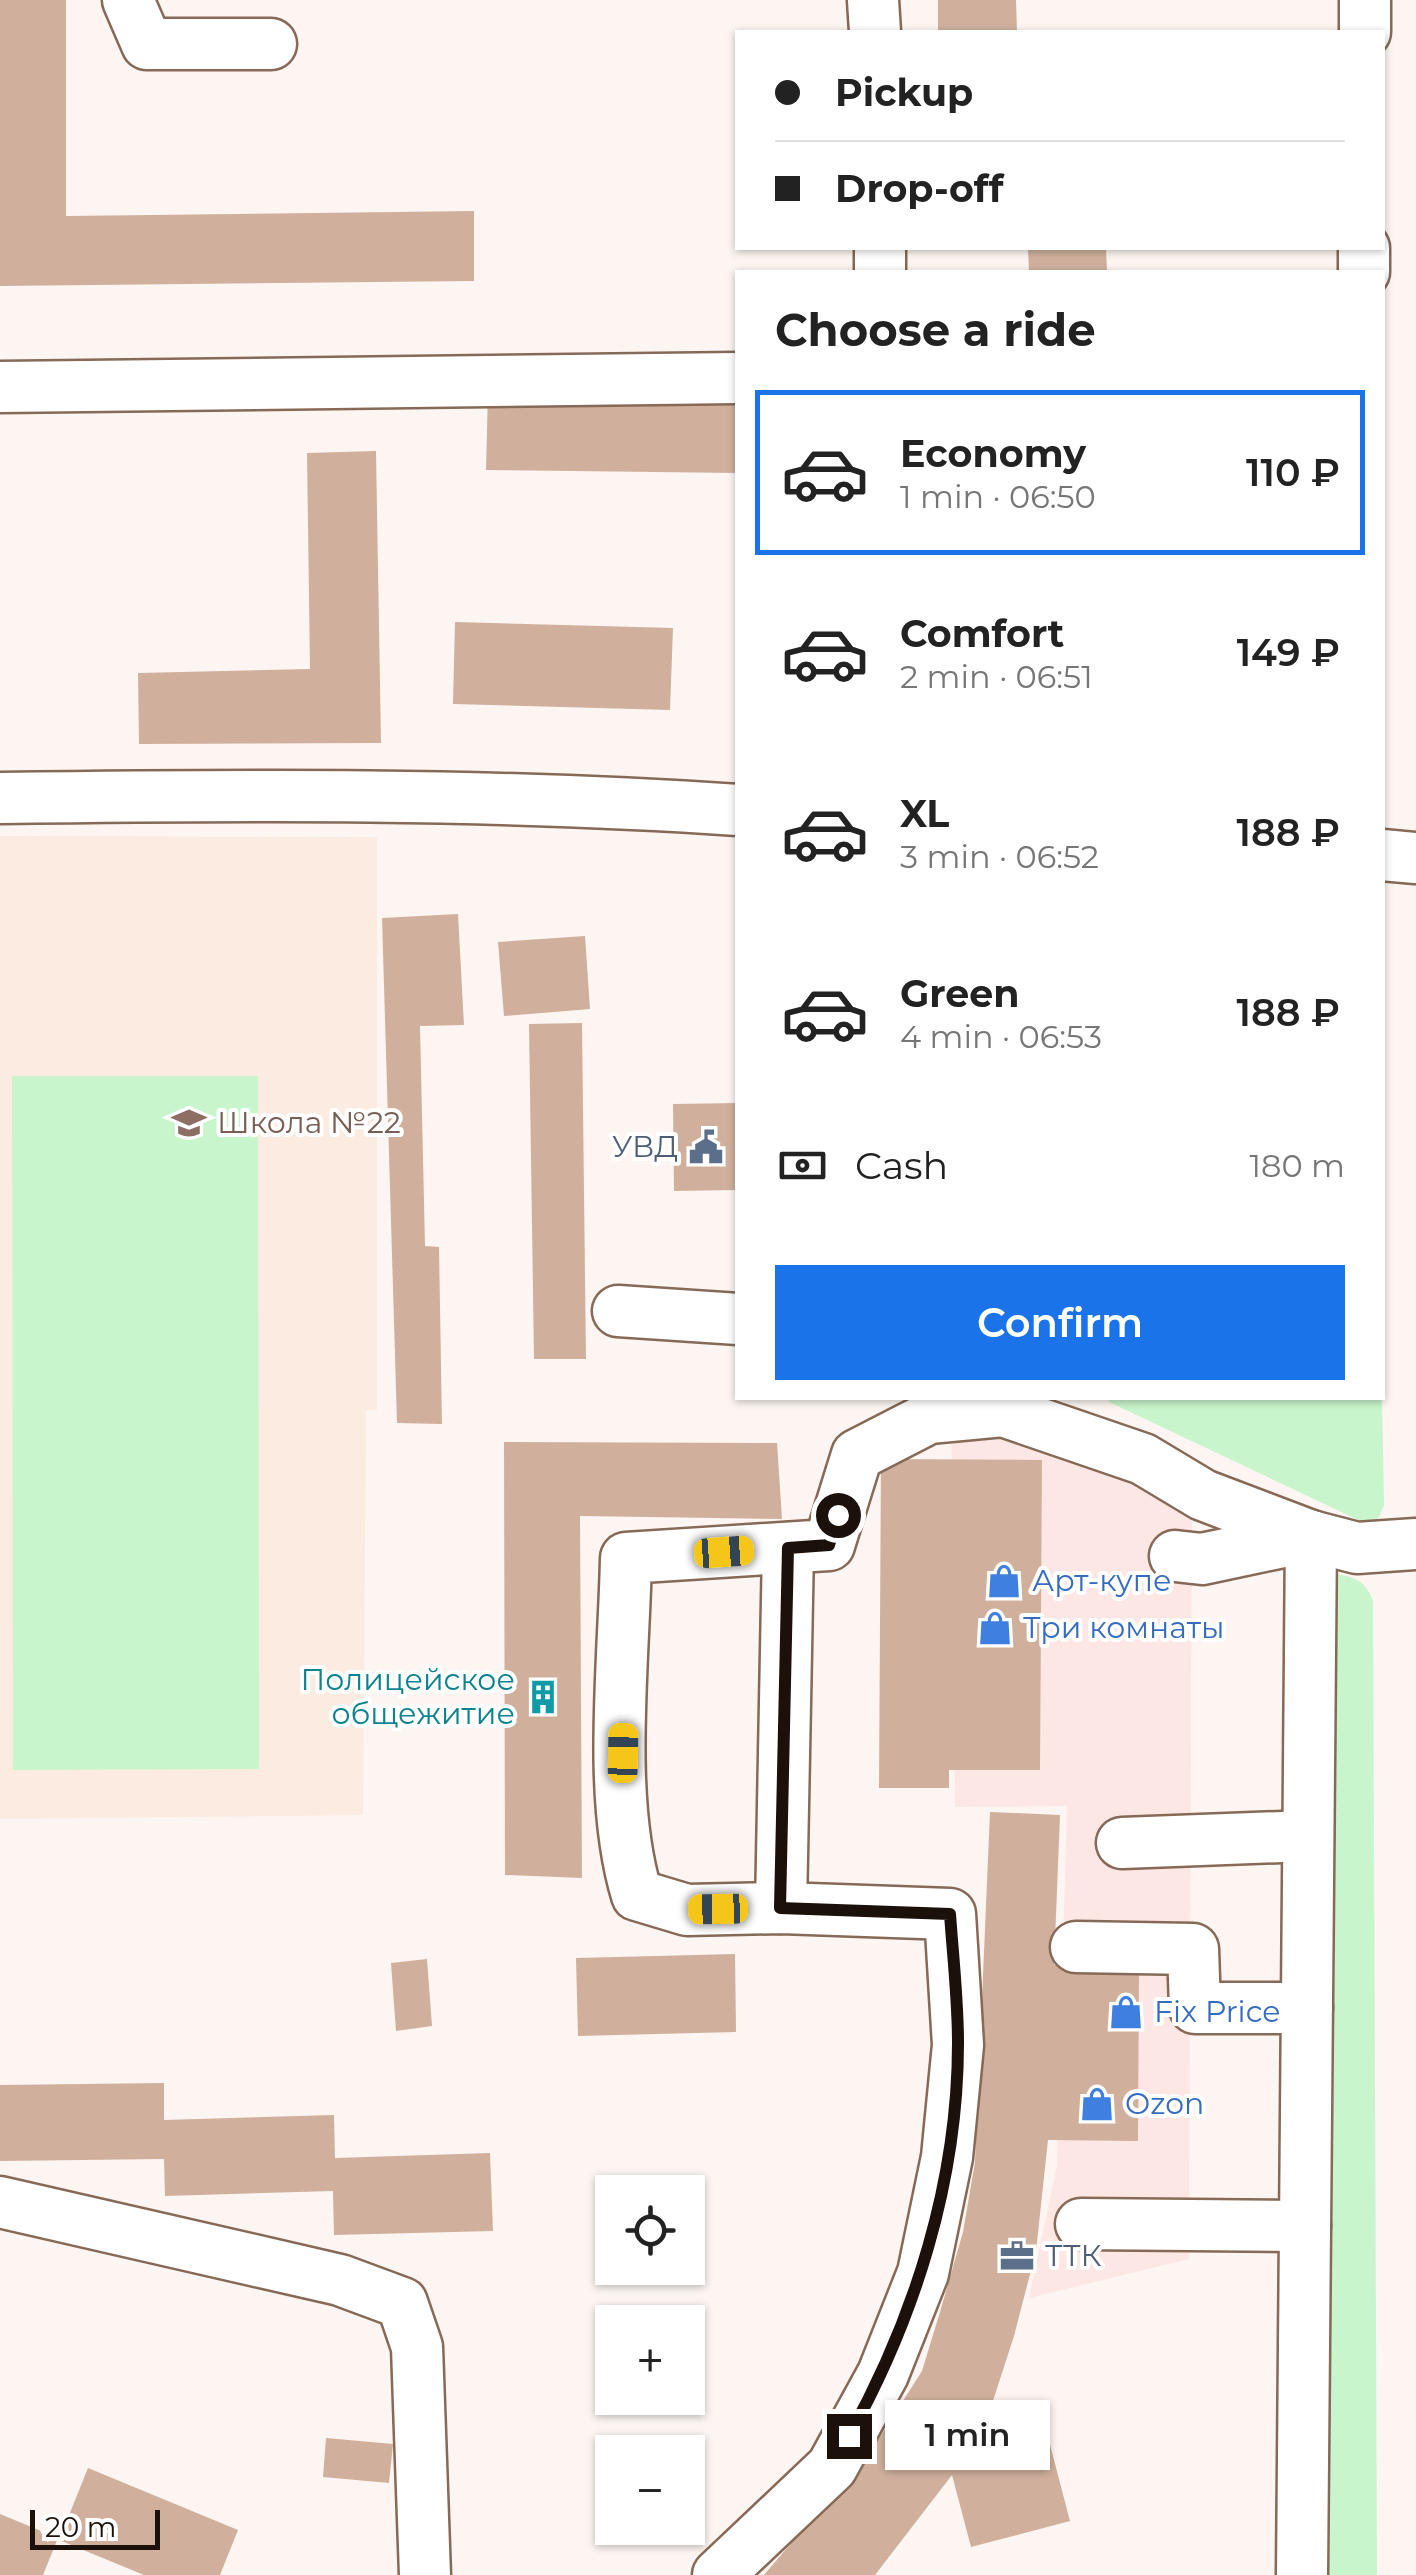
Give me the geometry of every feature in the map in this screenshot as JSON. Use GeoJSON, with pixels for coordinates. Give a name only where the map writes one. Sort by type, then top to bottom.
{"type":"FeatureCollection","features":[{"type":"Feature","properties":{"kind":"street"},"geometry":{"type":"LineString","coordinates":[[128,0],[147,44],[270,44]]}},
{"type":"Feature","properties":{"kind":"street"},"geometry":{"type":"LineString","coordinates":[[873,0],[874,30]]}},
{"type":"Feature","properties":{"kind":"street"},"geometry":{"type":"LineString","coordinates":[[1365,0],[1365,30]]}},
{"type":"Feature","properties":{"kind":"street"},"geometry":{"type":"LineString","coordinates":[[0,387],[735,378]]}},
{"type":"Feature","properties":{"kind":"street"},"geometry":{"type":"LineString","coordinates":[[0,798],[286,795],[631,802],[735,810]]}},
{"type":"Feature","properties":{"kind":"street"},"geometry":{"type":"LineString","coordinates":[[1385,855],[1416,858]]}},
{"type":"Feature","properties":{"kind":"street"},"geometry":{"type":"LineString","coordinates":[[618,1311],[735,1319]]}},
{"type":"Feature","properties":{"kind":"street"},"geometry":{"type":"LineString","coordinates":[[718,2575],[832,2467],[883,2374],[924,2273],[947,2157],[958,2045],[950,1914],[780,1908],[688,1910],[638,1895],[624,1853],[626,1558],[829,1545],[857,1455],[928,1418],[990,1404],[1143,1459],[1202,1495],[1310,1536],[1357,1548],[1416,1544]]}},
{"type":"Feature","properties":{"kind":"street"},"geometry":{"type":"LineString","coordinates":[[1175,1556],[1202,1559],[1310,1536]]}},
{"type":"Feature","properties":{"kind":"street"},"geometry":{"type":"LineString","coordinates":[[1302,2575],[1310,1536]]}},
{"type":"Feature","properties":{"kind":"street"},"geometry":{"type":"LineString","coordinates":[[780,1908],[788,1548]]}},
{"type":"Feature","properties":{"kind":"street"},"geometry":{"type":"LineString","coordinates":[[1122,1843],[1308,1836]]}},
{"type":"Feature","properties":{"kind":"street"},"geometry":{"type":"LineString","coordinates":[[1076,1948],[1193,1949],[1196,2008],[1307,2008]]}},
{"type":"Feature","properties":{"kind":"street"},"geometry":{"type":"LineString","coordinates":[[0,2202],[340,2280],[402,2303],[416,2347],[425,2575]]}},
{"type":"Feature","properties":{"kind":"street"},"geometry":{"type":"LineString","coordinates":[[1081,2224],[1305,2226]]}},
{"type":"Feature","properties":{"kind":"shaded area","name":"Школа №22"},"geometry":{"type":"Polygon","coordinates":[[[0,836],[377,837],[377,1410],[366,1410],[363,1815],[0,1819],[0,836]]]}},
{"type":"Feature","properties":{"kind":"shaded area"},"geometry":{"type":"Polygon","coordinates":[[[951,1400],[1192,1504],[1189,2259],[1029,2298],[1057,2165],[1067,1806],[955,1807],[951,1400]]]}},
{"type":"Feature","properties":{"kind":"green space"},"geometry":{"type":"Polygon","coordinates":[[[12,1076],[258,1076],[259,1769],[13,1770],[12,1076]]]}},
{"type":"Feature","properties":{"kind":"green space"},"geometry":{"type":"Polygon","coordinates":[[[1382,1400],[1384,1505],[1379,1517],[1369,1525],[1109,1402],[1382,1400]]]}},
{"type":"Feature","properties":{"kind":"green space"},"geometry":{"type":"Polygon","coordinates":[[[1328,1574],[1356,1580],[1373,1601],[1377,2575],[1316,2575],[1328,1574]]]}},
{"type":"Feature","properties":{"kind":"building"},"geometry":{"type":"Polygon","coordinates":[[[0,0],[66,0],[66,216],[474,211],[474,281],[0,286],[0,0]]]}},
{"type":"Feature","properties":{"kind":"building"},"geometry":{"type":"Polygon","coordinates":[[[938,0],[1016,0],[1017,30],[938,30],[938,0]]]}},
{"type":"Feature","properties":{"kind":"building"},"geometry":{"type":"Polygon","coordinates":[[[1028,250],[1106,250],[1107,270],[1029,270],[1028,250]]]}},
{"type":"Feature","properties":{"kind":"building"},"geometry":{"type":"Polygon","coordinates":[[[488,392],[735,394],[735,473],[486,470],[488,392]]]}},
{"type":"Feature","properties":{"kind":"building"},"geometry":{"type":"Polygon","coordinates":[[[376,451],[381,743],[139,744],[138,673],[310,669],[307,453],[376,451]]]}},
{"type":"Feature","properties":{"kind":"building"},"geometry":{"type":"Polygon","coordinates":[[[455,622],[673,628],[670,710],[453,704],[455,622]]]}},
{"type":"Feature","properties":{"kind":"building"},"geometry":{"type":"Polygon","coordinates":[[[458,914],[464,1025],[420,1026],[425,1246],[439,1247],[442,1424],[397,1423],[382,918],[458,914]]]}},
{"type":"Feature","properties":{"kind":"building"},"geometry":{"type":"Polygon","coordinates":[[[585,936],[590,1009],[504,1016],[498,942],[585,936]]]}},
{"type":"Feature","properties":{"kind":"building"},"geometry":{"type":"Polygon","coordinates":[[[582,1023],[586,1359],[534,1359],[529,1024],[582,1023]]]}},
{"type":"Feature","properties":{"kind":"building","name":"УВД"},"geometry":{"type":"Polygon","coordinates":[[[735,1103],[735,1190],[674,1191],[673,1104],[735,1103]]]}},
{"type":"Feature","properties":{"kind":"building","name":"Полицейское общежитие"},"geometry":{"type":"Polygon","coordinates":[[[504,1442],[777,1443],[782,1519],[580,1516],[582,1878],[505,1875],[504,1442]]]}},
{"type":"Feature","properties":{"kind":"building"},"geometry":{"type":"Polygon","coordinates":[[[881,1459],[1042,1460],[1040,1770],[949,1770],[949,1788],[879,1788],[881,1459]]]}},
{"type":"Feature","properties":{"kind":"building"},"geometry":{"type":"Polygon","coordinates":[[[990,1812],[1060,1815],[1054,1965],[1139,1966],[1138,2141],[1048,2140],[1036,2251],[1014,2336],[990,2410],[962,2460],[1048,2437],[1070,2521],[971,2547],[952,2475],[875,2575],[764,2575],[876,2443],[922,2371],[940,2312],[963,2232],[975,2162],[990,1812]]]}},
{"type":"Feature","properties":{"kind":"building"},"geometry":{"type":"Polygon","coordinates":[[[735,1954],[736,2032],[578,2036],[576,1958],[735,1954]]]}},
{"type":"Feature","properties":{"kind":"building"},"geometry":{"type":"Polygon","coordinates":[[[427,1959],[432,2026],[396,2031],[391,1963],[427,1959]]]}},
{"type":"Feature","properties":{"kind":"building"},"geometry":{"type":"Polygon","coordinates":[[[164,2083],[164,2120],[334,2115],[335,2158],[490,2153],[493,2231],[334,2235],[333,2191],[165,2196],[164,2159],[0,2161],[0,2085],[164,2083]]]}},
{"type":"Feature","properties":{"kind":"building"},"geometry":{"type":"Polygon","coordinates":[[[326,2438],[393,2444],[389,2483],[323,2477],[326,2438]]]}},
{"type":"Feature","properties":{"kind":"building"},"geometry":{"type":"Polygon","coordinates":[[[88,2468],[238,2530],[220,2575],[144,2575],[59,2540],[88,2468]]]}},
{"type":"Feature","properties":{"kind":"building"},"geometry":{"type":"Polygon","coordinates":[[[0,2514],[58,2538],[43,2575],[0,2575],[0,2514]]]}},
{"type":"Feature","properties":{"kind":"place","name":"Школа №22"},"geometry":{"type":"Point","coordinates":[189,1123]}},
{"type":"Feature","properties":{"kind":"place","name":"УВД"},"geometry":{"type":"Point","coordinates":[706,1147]}},
{"type":"Feature","properties":{"kind":"place","name":"Арт-купе"},"geometry":{"type":"Point","coordinates":[1004,1581]}},
{"type":"Feature","properties":{"kind":"place","name":"Три комнаты"},"geometry":{"type":"Point","coordinates":[995,1628]}},
{"type":"Feature","properties":{"kind":"place","name":"Полицейское общежитие"},"geometry":{"type":"Point","coordinates":[543,1697]}},
{"type":"Feature","properties":{"kind":"place","name":"Fix Price"},"geometry":{"type":"Point","coordinates":[1126,2012]}},
{"type":"Feature","properties":{"kind":"place","name":"Ozon"},"geometry":{"type":"Point","coordinates":[1097,2104]}},
{"type":"Feature","properties":{"kind":"place","name":"ТТК"},"geometry":{"type":"Point","coordinates":[1017,2256]}},
{"type":"Feature","properties":{"kind":"route"},"geometry":{"type":"LineString","coordinates":[[838,1515],[829,1545],[788,1548],[780,1908],[950,1914],[958,2045],[947,2157],[924,2273],[883,2374],[849,2436]]}}]}
